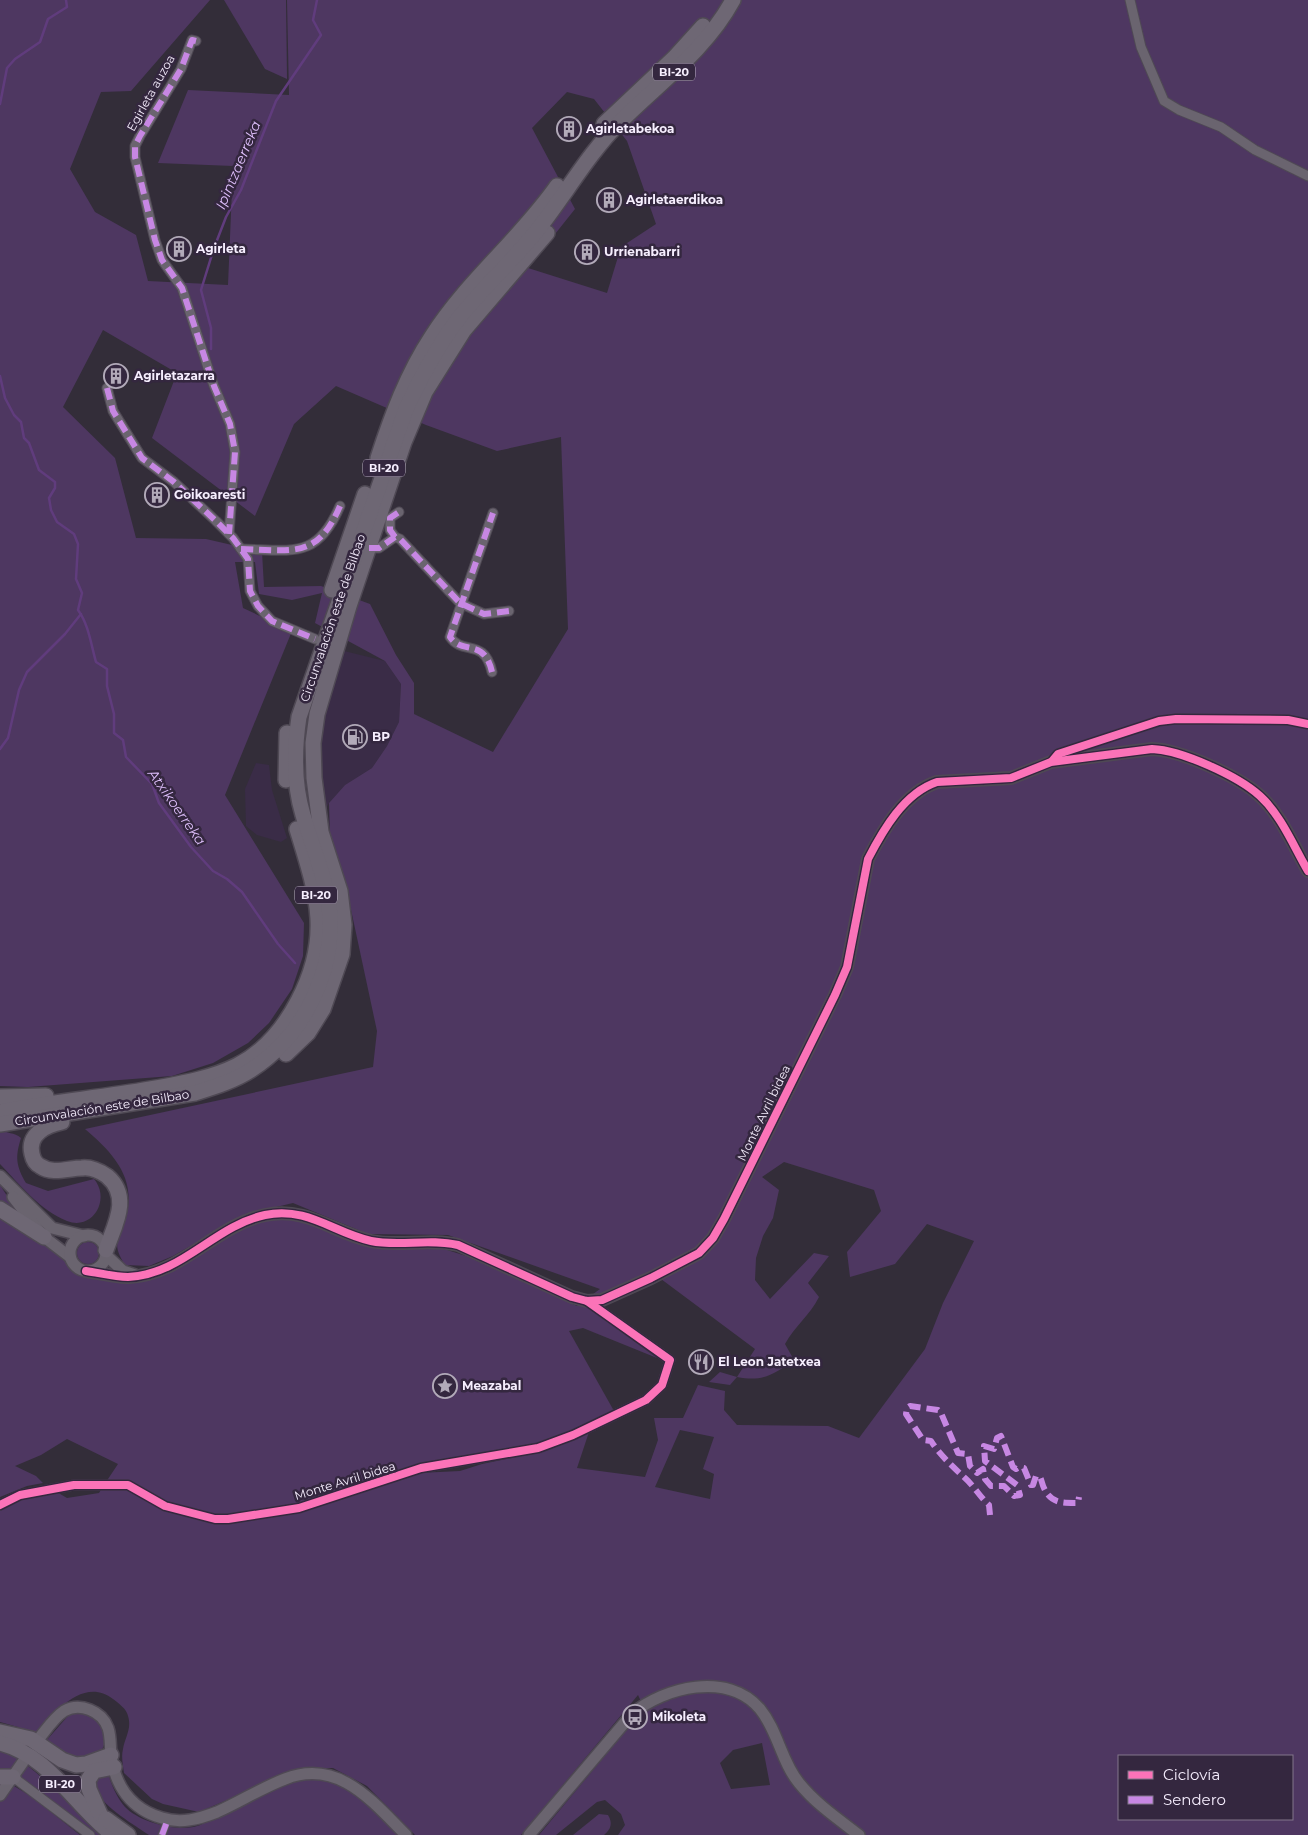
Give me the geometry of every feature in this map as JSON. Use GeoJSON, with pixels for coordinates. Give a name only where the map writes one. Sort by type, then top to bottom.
{"type":"FeatureCollection","features":[{"type":"Feature","properties":{"kind":"main road","name":"Circunvalación este de Bilbao"},"geometry":{"type":"LineString","coordinates":[[0,1124],[135,1098],[202,1080],[234,1067],[256,1053],[279,1032],[290,1017],[308,980],[315,957],[320,926],[317,900],[289,799],[284,756],[290,716],[391,418],[409,376],[432,335],[460,299],[522,232],[596,133],[622,104],[685,47],[721,0]]}},
{"type":"Feature","properties":{"kind":"main road","name":"Circunvalación este de Bilbao"},"geometry":{"type":"LineString","coordinates":[[0,1112],[195,1093],[241,1075],[268,1057],[295,1030],[320,983],[328,948],[330,915],[323,878],[297,789],[295,772],[296,733],[303,704],[386,463],[416,385],[444,338],[474,300],[534,234],[595,150],[623,119],[682,64],[720,20],[733,0]]}},
{"type":"Feature","properties":{"kind":"main road"},"geometry":{"type":"LineString","coordinates":[[720,20],[731,14],[740,0]]}},
{"type":"Feature","properties":{"kind":"main road"},"geometry":{"type":"LineString","coordinates":[[106,1253],[120,1207],[120,1198],[113,1182],[104,1174],[84,1167],[55,1171],[41,1167],[35,1160],[31,1148],[36,1134],[49,1126],[116,1112],[206,1097],[252,1079],[280,1060],[308,1033],[326,1002],[342,954],[344,924],[340,891],[321,832],[317,811],[313,732],[349,606],[368,548],[404,442],[425,392],[440,364],[464,330],[535,250],[560,217],[623,119]]}},
{"type":"Feature","properties":{"kind":"main road"},"geometry":{"type":"LineString","coordinates":[[0,1097],[135,1098]]}},
{"type":"Feature","properties":{"kind":"main road"},"geometry":{"type":"LineString","coordinates":[[116,1112],[135,1098]]}},
{"type":"Feature","properties":{"kind":"main road"},"geometry":{"type":"LineString","coordinates":[[0,1210],[44,1238]]}},
{"type":"Feature","properties":{"kind":"main road","name":"BI-20"},"geometry":{"type":"LineString","coordinates":[[0,1732],[19,1738],[40,1752],[100,1814],[128,1835]]}},
{"type":"Feature","properties":{"kind":"main road"},"geometry":{"type":"LineString","coordinates":[[19,1738],[31,1739],[62,1760],[76,1765],[112,1765]]}},
{"type":"Feature","properties":{"kind":"main road","name":"BI-20"},"geometry":{"type":"LineString","coordinates":[[0,1743],[13,1747],[39,1762],[94,1820],[112,1835]]}},
{"type":"Feature","properties":{"kind":"main road"},"geometry":{"type":"LineString","coordinates":[[100,1814],[89,1789],[88,1780],[94,1771],[112,1765]]}},
{"type":"Feature","properties":{"kind":"street"},"geometry":{"type":"LineString","coordinates":[[1130,0],[1141,47],[1155,85],[1164,100],[1179,110],[1221,127],[1255,150],[1308,176]]}},
{"type":"Feature","properties":{"kind":"street","name":"Egirleta auzoa"},"geometry":{"type":"LineString","coordinates":[[196,41],[192,40],[181,69],[140,136],[135,146],[135,157],[155,240],[162,260],[182,288],[214,386],[230,424],[235,452],[229,534]]}},
{"type":"Feature","properties":{"kind":"street"},"geometry":{"type":"LineString","coordinates":[[106,388],[112,411],[142,458],[174,482],[229,534],[248,558],[250,591],[258,606],[272,621],[315,638]]}},
{"type":"Feature","properties":{"kind":"street"},"geometry":{"type":"LineString","coordinates":[[241,549],[293,548],[313,544],[327,532],[340,506]]}},
{"type":"Feature","properties":{"kind":"street"},"geometry":{"type":"LineString","coordinates":[[396,510],[390,518],[390,530],[460,603],[484,614],[509,611]]}},
{"type":"Feature","properties":{"kind":"street"},"geometry":{"type":"LineString","coordinates":[[492,513],[450,637],[453,642],[481,651],[489,659],[492,672]]}},
{"type":"Feature","properties":{"kind":"street"},"geometry":{"type":"LineString","coordinates":[[368,548],[379,548],[395,537]]}},
{"type":"Feature","properties":{"kind":"street"},"geometry":{"type":"LineString","coordinates":[[1051,762],[1058,754],[1159,721],[1176,719],[1288,720],[1308,724]]}},
{"type":"Feature","properties":{"kind":"street","name":"Monte Avril bidea"},"geometry":{"type":"LineString","coordinates":[[86,1271],[119,1276],[139,1275],[171,1267],[249,1220],[267,1214],[290,1214],[312,1218],[373,1241],[442,1241],[458,1245],[572,1297],[587,1301],[602,1300],[620,1294],[699,1253],[713,1238],[835,995],[847,967],[868,859],[900,809],[919,790],[937,782],[1011,778],[1051,762],[1152,749],[1180,753],[1241,783],[1260,796],[1274,815],[1308,871]]}},
{"type":"Feature","properties":{"kind":"street"},"geometry":{"type":"LineString","coordinates":[[2,1178],[22,1211],[44,1238],[70,1257],[74,1265],[86,1271],[99,1267],[106,1253]]}},
{"type":"Feature","properties":{"kind":"street"},"geometry":{"type":"LineString","coordinates":[[2,1178],[52,1228],[98,1238],[106,1253],[123,1271],[139,1275]]}},
{"type":"Feature","properties":{"kind":"street"},"geometry":{"type":"LineString","coordinates":[[70,1257],[72,1243],[84,1236]]}},
{"type":"Feature","properties":{"kind":"street","name":"Monte Avril bidea"},"geometry":{"type":"LineString","coordinates":[[0,1505],[20,1495],[74,1485],[128,1485],[165,1506],[215,1519],[228,1519],[299,1508],[421,1468],[538,1448],[573,1435],[646,1400],[662,1385],[670,1360],[587,1301]]}},
{"type":"Feature","properties":{"kind":"street"},"geometry":{"type":"LineString","coordinates":[[529,1835],[632,1714],[651,1700],[672,1691],[706,1688],[736,1693],[760,1708],[770,1724],[798,1782],[811,1797],[859,1835]]}},
{"type":"Feature","properties":{"kind":"street"},"geometry":{"type":"LineString","coordinates":[[41,1736],[63,1712],[79,1708],[86,1709],[100,1716],[107,1726],[112,1765],[124,1793],[144,1811],[167,1822],[203,1817],[285,1779],[314,1772],[334,1777],[353,1787],[371,1800],[406,1835]]}},
{"type":"Feature","properties":{"kind":"street"},"geometry":{"type":"LineString","coordinates":[[0,1795],[6,1777],[22,1762]]}},
{"type":"Feature","properties":{"kind":"street"},"geometry":{"type":"LineString","coordinates":[[6,1777],[90,1835]]}},
{"type":"Feature","properties":{"kind":"street"},"geometry":{"type":"LineString","coordinates":[[162,1835],[167,1822]]}},
{"type":"Feature","properties":{"kind":"shaded area"},"geometry":{"type":"Polygon","coordinates":[[[0,0],[210,0],[131,91],[101,92],[70,169],[95,212],[136,235],[148,281],[228,285],[233,166],[158,163],[188,90],[289,95],[287,0],[1308,0],[1308,1835],[618,1835],[625,1825],[621,1814],[605,1800],[597,1802],[556,1835],[539,1835],[628,1728],[646,1712],[638,1695],[521,1835],[415,1835],[367,1786],[333,1768],[307,1768],[287,1774],[199,1812],[163,1804],[152,1799],[124,1773],[122,1755],[129,1729],[128,1716],[120,1704],[102,1693],[91,1692],[69,1701],[50,1718],[35,1736],[18,1727],[0,1722],[0,1508],[26,1494],[55,1491],[67,1498],[99,1493],[102,1488],[127,1488],[163,1508],[223,1523],[294,1512],[419,1473],[460,1471],[482,1464],[546,1451],[589,1432],[577,1468],[645,1477],[658,1440],[654,1418],[683,1418],[698,1385],[725,1391],[724,1410],[737,1425],[828,1426],[859,1438],[925,1349],[943,1303],[974,1241],[927,1224],[895,1264],[850,1277],[847,1252],[881,1211],[874,1190],[784,1162],[762,1177],[779,1190],[773,1218],[763,1236],[756,1258],[755,1280],[770,1299],[814,1253],[829,1256],[808,1283],[819,1297],[785,1344],[794,1360],[767,1376],[754,1379],[737,1377],[755,1349],[661,1279],[606,1305],[588,1307],[657,1358],[583,1328],[569,1331],[614,1411],[542,1442],[424,1464],[300,1505],[218,1516],[177,1507],[130,1484],[106,1482],[118,1464],[67,1439],[41,1455],[15,1466],[36,1476],[43,1483],[27,1486],[0,1497],[0,1214],[65,1258],[75,1270],[91,1276],[126,1280],[164,1273],[243,1226],[270,1217],[292,1218],[329,1227],[354,1240],[370,1245],[441,1248],[466,1256],[577,1306],[600,1289],[448,1235],[368,1234],[293,1203],[246,1214],[173,1256],[149,1266],[125,1265],[120,1257],[117,1246],[129,1204],[125,1179],[120,1167],[105,1147],[85,1129],[373,1067],[377,1031],[347,891],[337,879],[330,838],[329,803],[345,785],[372,768],[387,746],[399,722],[401,684],[385,661],[315,623],[322,593],[292,600],[259,594],[255,562],[235,562],[243,608],[292,631],[225,795],[304,923],[303,956],[292,989],[269,1023],[248,1043],[213,1063],[172,1076],[28,1087],[0,1086],[0,0]],[[567,92],[532,128],[575,209],[528,268],[607,293],[621,247],[656,224],[627,141],[594,99],[567,92]],[[103,330],[63,407],[115,458],[136,538],[206,539],[262,552],[264,587],[321,586],[370,604],[396,655],[414,683],[414,714],[493,752],[568,629],[561,437],[497,451],[426,425],[336,386],[294,424],[255,516],[152,438],[177,373],[103,330]],[[680,1430],[655,1487],[710,1499],[714,1474],[703,1469],[714,1437],[680,1430]],[[762,1743],[733,1750],[720,1763],[731,1789],[770,1785],[762,1743]]]}},
{"type":"Feature","properties":{"kind":"shaded area"},"geometry":{"type":"Polygon","coordinates":[[[224,0],[286,0],[287,79],[265,69],[224,0]]]}},
{"type":"Feature","properties":{"kind":"shaded area","name":"BP"},"geometry":{"type":"Polygon","coordinates":[[[340,650],[385,661],[401,684],[399,722],[387,746],[372,768],[345,785],[329,803],[323,814],[319,728],[340,650]]]}},
{"type":"Feature","properties":{"kind":"shaded area"},"geometry":{"type":"Polygon","coordinates":[[[256,763],[269,765],[272,790],[287,838],[281,842],[257,835],[246,826],[245,789],[256,763]]]}},
{"type":"Feature","properties":{"kind":"shaded area"},"geometry":{"type":"Polygon","coordinates":[[[0,1129],[21,1138],[18,1161],[20,1171],[26,1183],[48,1191],[94,1179],[101,1195],[97,1211],[85,1221],[76,1223],[57,1216],[39,1204],[0,1164],[0,1129]]]}},
{"type":"Feature","properties":{"kind":"shaded area"},"geometry":{"type":"Polygon","coordinates":[[[0,1185],[22,1219],[0,1202],[0,1185]]]}},
{"type":"Feature","properties":{"kind":"shaded area"},"geometry":{"type":"Polygon","coordinates":[[[88,1242],[96,1245],[99,1253],[96,1261],[88,1264],[80,1261],[77,1253],[80,1245],[88,1242]]]}},
{"type":"Feature","properties":{"kind":"shaded area"},"geometry":{"type":"Polygon","coordinates":[[[720,1372],[737,1377],[730,1385],[709,1382],[720,1372]]]}},
{"type":"Feature","properties":{"kind":"shaded area"},"geometry":{"type":"Polygon","coordinates":[[[80,1712],[94,1718],[99,1723],[105,1735],[105,1741],[98,1755],[74,1759],[45,1742],[68,1716],[80,1712]]]}},
{"type":"Feature","properties":{"kind":"shaded area"},"geometry":{"type":"Polygon","coordinates":[[[0,1748],[19,1758],[11,1769],[0,1773],[0,1748]]]}},
{"type":"Feature","properties":{"kind":"shaded area"},"geometry":{"type":"Polygon","coordinates":[[[28,1766],[63,1795],[104,1835],[95,1835],[20,1777],[28,1766]]]}},
{"type":"Feature","properties":{"kind":"shaded area"},"geometry":{"type":"Polygon","coordinates":[[[103,1774],[109,1776],[120,1800],[132,1813],[163,1826],[186,1828],[204,1823],[292,1782],[309,1779],[325,1780],[352,1792],[364,1801],[397,1835],[149,1835],[120,1816],[101,1798],[97,1790],[97,1776],[103,1774]]]}},
{"type":"Feature","properties":{"kind":"shaded area"},"geometry":{"type":"Polygon","coordinates":[[[14,1786],[32,1797],[80,1835],[0,1835],[0,1802],[14,1786]]]}},
{"type":"Feature","properties":{"kind":"shaded area"},"geometry":{"type":"Polygon","coordinates":[[[599,1814],[608,1815],[611,1823],[610,1828],[604,1835],[573,1835],[599,1814]]]}},
{"type":"Feature","properties":{"kind":"waterway","name":"Atxikoerreka"},"geometry":{"type":"LineString","coordinates":[[0,104],[7,68],[15,59],[40,42],[48,19],[67,7],[66,0]]}},
{"type":"Feature","properties":{"kind":"waterway","name":"Ipintzaerreka"},"geometry":{"type":"LineString","coordinates":[[211,349],[211,328],[201,290],[226,217],[241,190],[276,101],[321,35],[313,20],[317,0]]}},
{"type":"Feature","properties":{"kind":"waterway","name":"Atxikoerreka"},"geometry":{"type":"LineString","coordinates":[[0,376],[5,398],[14,415],[21,422],[24,438],[29,443],[39,470],[55,482],[55,488],[49,498],[51,510],[57,522],[74,534],[78,544],[76,579],[82,593],[78,610],[87,629],[96,662],[107,669],[107,686],[114,714],[114,733],[123,740],[126,757],[152,784],[159,803],[191,847],[213,871],[227,879],[242,892],[278,944],[295,963]]}},
{"type":"Feature","properties":{"kind":"waterway"},"geometry":{"type":"LineString","coordinates":[[0,749],[8,738],[19,690],[27,672],[65,634],[81,614]]}},
{"type":"Feature","properties":{"kind":"marked path"},"geometry":{"type":"LineString","coordinates":[[196,41],[192,40],[181,69],[140,136],[135,146],[135,157],[155,240],[162,260],[182,288],[214,386],[230,424],[235,452],[229,534]]}},
{"type":"Feature","properties":{"kind":"marked path"},"geometry":{"type":"LineString","coordinates":[[107,388],[113,411],[142,458],[174,482],[216,521],[233,538],[248,559],[250,591],[258,606],[272,621],[315,639]]}},
{"type":"Feature","properties":{"kind":"marked path"},"geometry":{"type":"LineString","coordinates":[[241,549],[289,550],[312,544],[322,536],[340,506]]}},
{"type":"Feature","properties":{"kind":"marked path"},"geometry":{"type":"LineString","coordinates":[[395,537],[390,530],[390,518],[399,512]]}},
{"type":"Feature","properties":{"kind":"marked path"},"geometry":{"type":"LineString","coordinates":[[492,672],[484,654],[461,646],[450,637],[493,513]]}},
{"type":"Feature","properties":{"kind":"marked path"},"geometry":{"type":"LineString","coordinates":[[369,548],[379,548],[395,537],[400,539],[460,603],[484,614],[509,611]]}},
{"type":"Feature","properties":{"kind":"marked path"},"geometry":{"type":"LineString","coordinates":[[990,1515],[989,1505],[971,1484],[942,1456],[931,1441],[923,1440],[906,1414],[907,1408],[910,1406],[938,1410],[958,1453],[968,1454],[970,1466],[977,1473],[983,1469],[985,1479],[991,1486],[1004,1486],[1014,1496],[1020,1495],[1017,1485],[985,1461],[984,1446],[994,1449],[997,1438],[1001,1436],[1013,1467],[1016,1469],[1024,1468],[1031,1485],[1033,1485],[1036,1476],[1040,1477],[1043,1487],[1050,1497],[1058,1502],[1078,1503],[1079,1497]]}},
{"type":"Feature","properties":{"kind":"marked path"},"geometry":{"type":"LineString","coordinates":[[162,1835],[168,1819]]}},
{"type":"Feature","properties":{"kind":"cycle path"},"geometry":{"type":"LineString","coordinates":[[1053,760],[1058,754],[1159,721],[1176,719],[1288,720],[1308,724]]}},
{"type":"Feature","properties":{"kind":"cycle path"},"geometry":{"type":"LineString","coordinates":[[86,1271],[123,1277],[147,1274],[165,1268],[182,1259],[230,1229],[247,1221],[265,1215],[280,1213],[307,1217],[358,1237],[382,1243],[436,1242],[458,1245],[572,1297],[587,1301],[602,1300],[651,1278],[699,1253],[713,1238],[724,1219],[835,995],[847,967],[868,859],[880,836],[896,814],[914,795],[925,787],[937,782],[1011,778],[1051,762],[1152,749],[1164,750],[1209,765],[1238,780],[1260,796],[1281,822],[1308,871]]}},
{"type":"Feature","properties":{"kind":"cycle path"},"geometry":{"type":"LineString","coordinates":[[0,1505],[20,1495],[74,1485],[128,1485],[165,1506],[215,1519],[228,1519],[299,1508],[421,1468],[538,1448],[573,1435],[646,1400],[662,1385],[670,1360],[587,1301]]}},
{"type":"Feature","properties":{"kind":"place","name":"Agirletabekoa"},"geometry":{"type":"Point","coordinates":[569,129]}},
{"type":"Feature","properties":{"kind":"place","name":"Agirletaerdikoa"},"geometry":{"type":"Point","coordinates":[609,200]}},
{"type":"Feature","properties":{"kind":"place","name":"Agirleta"},"geometry":{"type":"Point","coordinates":[179,249]}},
{"type":"Feature","properties":{"kind":"place","name":"Urrienabarri"},"geometry":{"type":"Point","coordinates":[587,252]}},
{"type":"Feature","properties":{"kind":"place","name":"Agirletazarra"},"geometry":{"type":"Point","coordinates":[116,376]}},
{"type":"Feature","properties":{"kind":"place","name":"Goikoaresti"},"geometry":{"type":"Point","coordinates":[157,495]}},
{"type":"Feature","properties":{"kind":"place","name":"BP"},"geometry":{"type":"Point","coordinates":[355,737]}},
{"type":"Feature","properties":{"kind":"place","name":"El Leon Jatetxea"},"geometry":{"type":"Point","coordinates":[701,1362]}},
{"type":"Feature","properties":{"kind":"place","name":"Meazabal"},"geometry":{"type":"Point","coordinates":[445,1386]}},
{"type":"Feature","properties":{"kind":"place","name":"Mikoleta"},"geometry":{"type":"Point","coordinates":[635,1717]}}]}
